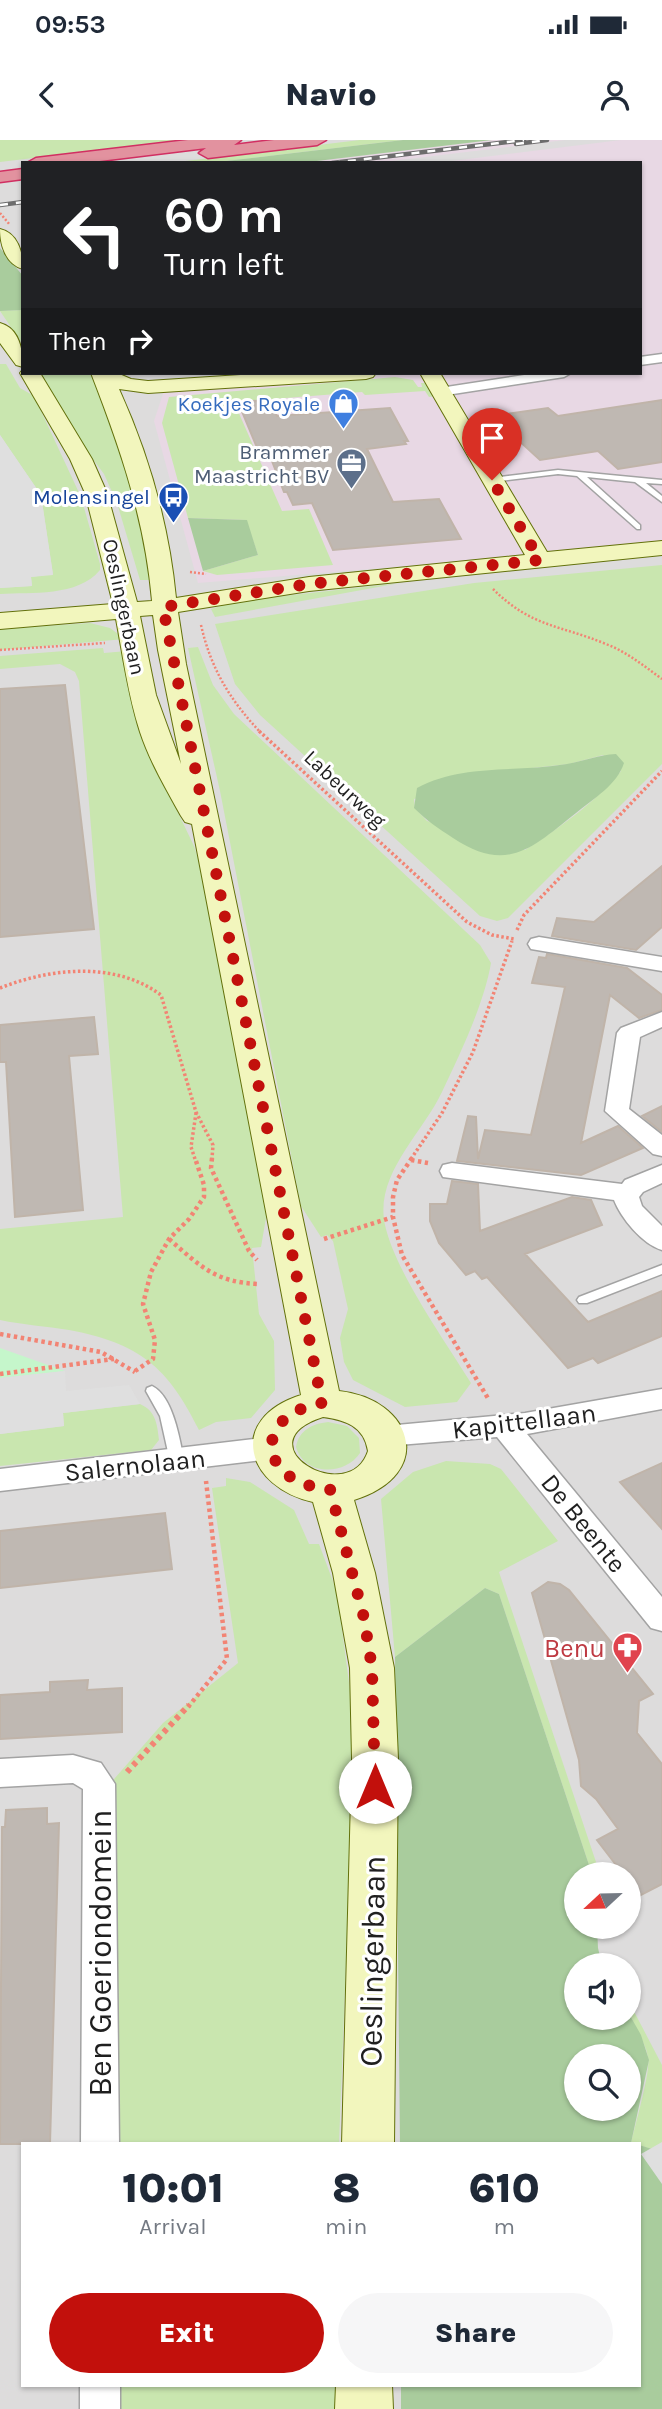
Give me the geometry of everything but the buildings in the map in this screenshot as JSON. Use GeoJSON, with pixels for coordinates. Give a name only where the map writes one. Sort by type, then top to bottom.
{"type":"FeatureCollection","features":[{"type":"Feature","properties":{"kind":"highway"},"geometry":{"type":"LineString","coordinates":[[53,161],[232,140]]}},
{"type":"Feature","properties":{"kind":"highway"},"geometry":{"type":"LineString","coordinates":[[139,161],[317,140]]}},
{"type":"Feature","properties":{"kind":"highway"},"geometry":{"type":"LineString","coordinates":[[0,167],[21,164]]}},
{"type":"Feature","properties":{"kind":"highway"},"geometry":{"type":"LineString","coordinates":[[0,177],[21,174]]}},
{"type":"Feature","properties":{"kind":"main road"},"geometry":{"type":"LineString","coordinates":[[5,230],[21,259]]}},
{"type":"Feature","properties":{"kind":"main road"},"geometry":{"type":"LineString","coordinates":[[0,329],[21,358]]}},
{"type":"Feature","properties":{"kind":"main road","name":"Oeslingerbaan"},"geometry":{"type":"LineString","coordinates":[[31,375],[81,459],[96,493],[126,601],[143,695],[154,733],[166,763],[211,844]]}},
{"type":"Feature","properties":{"kind":"main road","name":"Oeslingerbaan"},"geometry":{"type":"LineString","coordinates":[[102,375],[131,442],[156,542],[169,645],[322,1403]]}},
{"type":"Feature","properties":{"kind":"main road"},"geometry":{"type":"LineString","coordinates":[[106,375],[131,386],[156,387],[336,375]]}},
{"type":"Feature","properties":{"kind":"main road"},"geometry":{"type":"LineString","coordinates":[[435,382],[540,560]]}},
{"type":"Feature","properties":{"kind":"main road"},"geometry":{"type":"LineString","coordinates":[[0,621],[126,601],[662,548]]}},
{"type":"Feature","properties":{"kind":"main road"},"geometry":{"type":"LineString","coordinates":[[0,601],[58,596],[90,588],[108,577],[116,561]]}},
{"type":"Feature","properties":{"kind":"main road"},"geometry":{"type":"LineString","coordinates":[[58,596],[126,601]]}},
{"type":"Feature","properties":{"kind":"main road"},"geometry":{"type":"LineString","coordinates":[[322,1403],[345,1405],[364,1411],[378,1423],[386,1436],[386,1455],[377,1470],[353,1485],[330,1489],[305,1485],[285,1475],[278,1467],[270,1448],[273,1434],[283,1419],[300,1409],[322,1403]]}},
{"type":"Feature","properties":{"kind":"main road","name":"Oeslingerbaan"},"geometry":{"type":"LineString","coordinates":[[330,1489],[354,1573],[372,1668],[375,1759],[368,2142]]}},
{"type":"Feature","properties":{"kind":"main road"},"geometry":{"type":"LineString","coordinates":[[363,2409],[364,2387]]}},
{"type":"Feature","properties":{"kind":"street"},"geometry":{"type":"LineString","coordinates":[[642,361],[662,358]]}},
{"type":"Feature","properties":{"kind":"street"},"geometry":{"type":"LineString","coordinates":[[435,382],[535,375]]}},
{"type":"Feature","properties":{"kind":"street"},"geometry":{"type":"LineString","coordinates":[[539,944],[662,964]]}},
{"type":"Feature","properties":{"kind":"street"},"geometry":{"type":"LineString","coordinates":[[662,1019],[629,1033],[617,1111],[662,1149]]}},
{"type":"Feature","properties":{"kind":"street"},"geometry":{"type":"LineString","coordinates":[[452,1171],[626,1193],[638,1183],[662,1173]]}},
{"type":"Feature","properties":{"kind":"street"},"geometry":{"type":"LineString","coordinates":[[626,1193],[628,1205],[662,1241]]}},
{"type":"Feature","properties":{"kind":"street","name":"Kapittellaan"},"geometry":{"type":"LineString","coordinates":[[386,1436],[506,1428],[578,1417],[662,1399]]}},
{"type":"Feature","properties":{"kind":"street","name":"De Beente"},"geometry":{"type":"LineString","coordinates":[[506,1428],[662,1619]]}},
{"type":"Feature","properties":{"kind":"street","name":"Salernolaan"},"geometry":{"type":"LineString","coordinates":[[0,1479],[177,1461],[270,1448]]}},
{"type":"Feature","properties":{"kind":"street","name":"Ben Goeriondomein"},"geometry":{"type":"LineString","coordinates":[[0,1773],[73,1769],[89,1773],[99,1784],[100,2142]]}},
{"type":"Feature","properties":{"kind":"street"},"geometry":{"type":"LineString","coordinates":[[100,2387],[100,2409]]}},
{"type":"Feature","properties":{"kind":"lane"},"geometry":{"type":"LineString","coordinates":[[492,480],[558,472],[662,482]]}},
{"type":"Feature","properties":{"kind":"lane"},"geometry":{"type":"LineString","coordinates":[[579,474],[637,527]]}},
{"type":"Feature","properties":{"kind":"lane"},"geometry":{"type":"LineString","coordinates":[[638,480],[662,500]]}},
{"type":"Feature","properties":{"kind":"lane"},"geometry":{"type":"LineString","coordinates":[[583,1300],[662,1269]]}},
{"type":"Feature","properties":{"kind":"lane"},"geometry":{"type":"LineString","coordinates":[[152,1391],[172,1426],[177,1461]]}},
{"type":"Feature","properties":{"kind":"path"},"geometry":{"type":"LineString","coordinates":[[0,213],[5,230]]}},
{"type":"Feature","properties":{"kind":"path"},"geometry":{"type":"LineString","coordinates":[[190,572],[207,574]]}},
{"type":"Feature","properties":{"kind":"path"},"geometry":{"type":"LineString","coordinates":[[489,583],[507,605],[524,617],[606,643],[662,679]]}},
{"type":"Feature","properties":{"kind":"path","name":"Labeurweg"},"geometry":{"type":"LineString","coordinates":[[200,622],[210,662],[234,705],[265,737],[467,922],[492,935],[513,939],[524,915],[662,771]]}},
{"type":"Feature","properties":{"kind":"path"},"geometry":{"type":"LineString","coordinates":[[0,988],[33,976],[74,972],[128,977],[153,986],[166,1007],[196,1112],[213,1145],[211,1168],[249,1251],[257,1261]]}},
{"type":"Feature","properties":{"kind":"path"},"geometry":{"type":"LineString","coordinates":[[135,1371],[153,1359],[155,1340],[143,1304],[151,1272],[169,1239],[189,1219],[204,1197],[204,1185],[191,1147],[196,1112]]}},
{"type":"Feature","properties":{"kind":"path"},"geometry":{"type":"LineString","coordinates":[[323,1239],[393,1217]]}},
{"type":"Feature","properties":{"kind":"path"},"geometry":{"type":"LineString","coordinates":[[169,1239],[217,1280],[242,1285],[260,1283]]}},
{"type":"Feature","properties":{"kind":"path"},"geometry":{"type":"LineString","coordinates":[[0,1334],[101,1352],[135,1371],[152,1391]]}},
{"type":"Feature","properties":{"kind":"path"},"geometry":{"type":"LineString","coordinates":[[0,1374],[115,1359]]}},
{"type":"Feature","properties":{"kind":"path"},"geometry":{"type":"LineString","coordinates":[[101,1799],[174,1724],[227,1659],[206,1476]]}},
{"type":"Feature","properties":{"kind":"shaded area"},"geometry":{"type":"Polygon","coordinates":[[[0,140],[662,140],[662,2409],[0,2409],[0,140]]]}},
{"type":"Feature","properties":{"kind":"shaded area"},"geometry":{"type":"Polygon","coordinates":[[[492,140],[565,140],[392,161],[317,161],[492,140]]]}},
{"type":"Feature","properties":{"kind":"shaded area"},"geometry":{"type":"Polygon","coordinates":[[[621,140],[662,140],[662,545],[198,583],[154,421],[164,391],[389,375],[642,375],[642,161],[452,161],[621,140]]]}},
{"type":"Feature","properties":{"kind":"shaded area"},"geometry":{"type":"Polygon","coordinates":[[[0,435],[41,495],[53,575],[31,577],[32,586],[0,588],[0,435]]]}},
{"type":"Feature","properties":{"kind":"shaded area"},"geometry":{"type":"Polygon","coordinates":[[[65,1371],[66,1391],[129,1385],[140,1404],[63,1413],[64,1426],[0,1434],[0,1378],[65,1371]]]}},
{"type":"Feature","properties":{"kind":"shaded area"},"geometry":{"type":"Polygon","coordinates":[[[662,2142],[662,2184],[641,2154],[662,2142]]]}},
{"type":"Feature","properties":{"kind":"green space"},"geometry":{"type":"Polygon","coordinates":[[[0,140],[184,140],[0,162],[0,140]]]}},
{"type":"Feature","properties":{"kind":"green space"},"geometry":{"type":"Polygon","coordinates":[[[360,140],[403,140],[226,161],[186,161],[360,140]]]}},
{"type":"Feature","properties":{"kind":"green space"},"geometry":{"type":"Polygon","coordinates":[[[403,140],[492,140],[317,161],[226,161],[403,140]]]}},
{"type":"Feature","properties":{"kind":"green space"},"geometry":{"type":"Polygon","coordinates":[[[0,248],[21,274],[21,310],[0,311],[0,248]]]}},
{"type":"Feature","properties":{"kind":"green space"},"geometry":{"type":"Polygon","coordinates":[[[21,310],[21,342],[0,311],[21,310]]]}},
{"type":"Feature","properties":{"kind":"green space"},"geometry":{"type":"Polygon","coordinates":[[[0,364],[6,364],[20,388],[34,396],[81,497],[100,570],[91,579],[67,589],[0,594],[0,588],[32,586],[31,577],[53,574],[41,495],[0,435],[0,364]]]}},
{"type":"Feature","properties":{"kind":"green space"},"geometry":{"type":"Polygon","coordinates":[[[41,375],[93,375],[122,447],[151,580],[140,580],[117,503],[104,474],[75,435],[41,375]]]}},
{"type":"Feature","properties":{"kind":"green space"},"geometry":{"type":"Polygon","coordinates":[[[395,377],[413,380],[418,387],[422,387],[421,383],[427,383],[435,396],[429,397],[425,391],[365,395],[362,392],[234,402],[282,511],[309,509],[333,565],[217,575],[203,571],[258,555],[246,520],[188,518],[162,423],[169,397],[395,377]]]}},
{"type":"Feature","properties":{"kind":"green space"},"geometry":{"type":"Polygon","coordinates":[[[188,518],[247,520],[258,555],[203,571],[188,518]]]}},
{"type":"Feature","properties":{"kind":"green space"},"geometry":{"type":"Polygon","coordinates":[[[662,565],[662,764],[508,918],[497,921],[480,916],[260,715],[235,684],[215,624],[474,583],[662,565]],[[603,755],[569,764],[532,768],[414,799],[415,808],[427,821],[525,850],[589,804],[621,771],[603,755]]]}},
{"type":"Feature","properties":{"kind":"green space"},"geometry":{"type":"Polygon","coordinates":[[[400,583],[215,617],[211,609],[221,606],[220,603],[400,583]]]}},
{"type":"Feature","properties":{"kind":"green space"},"geometry":{"type":"Polygon","coordinates":[[[90,623],[110,628],[125,639],[0,650],[0,629],[90,623]]]}},
{"type":"Feature","properties":{"kind":"green space"},"geometry":{"type":"Polygon","coordinates":[[[198,647],[213,685],[234,714],[480,945],[491,963],[483,995],[464,1045],[442,1092],[393,1172],[383,1207],[390,1243],[399,1263],[422,1306],[471,1383],[457,1402],[405,1407],[353,1380],[344,1362],[340,1338],[348,1309],[333,1241],[327,1235],[321,1237],[301,1206],[220,791],[188,648],[198,647]]]}},
{"type":"Feature","properties":{"kind":"green space"},"geometry":{"type":"Polygon","coordinates":[[[103,648],[104,653],[127,651],[170,796],[194,846],[203,874],[267,1212],[261,1247],[252,1248],[259,1314],[274,1341],[275,1390],[251,1418],[216,1422],[199,1430],[163,1374],[133,1351],[93,1335],[0,1320],[0,1229],[123,1217],[79,681],[75,672],[60,664],[0,669],[0,656],[103,648]]]}},
{"type":"Feature","properties":{"kind":"green space"},"geometry":{"type":"Polygon","coordinates":[[[616,754],[624,763],[610,785],[546,837],[518,852],[504,855],[472,849],[438,828],[414,808],[417,788],[453,775],[548,767],[616,754]]]}},
{"type":"Feature","properties":{"kind":"green space"},"geometry":{"type":"Polygon","coordinates":[[[0,1348],[65,1371],[0,1378],[0,1348]]]}},
{"type":"Feature","properties":{"kind":"green space"},"geometry":{"type":"Polygon","coordinates":[[[140,1404],[153,1414],[156,1423],[159,1440],[151,1450],[0,1466],[0,1434],[64,1426],[63,1413],[140,1404]]]}},
{"type":"Feature","properties":{"kind":"green space"},"geometry":{"type":"Polygon","coordinates":[[[328,1422],[347,1426],[359,1438],[360,1453],[345,1466],[325,1470],[307,1463],[300,1457],[296,1447],[300,1436],[307,1429],[328,1422]]]}},
{"type":"Feature","properties":{"kind":"green space"},"geometry":{"type":"Polygon","coordinates":[[[446,1461],[490,1464],[501,1469],[558,1541],[499,1572],[596,1862],[588,1862],[499,1594],[485,1588],[395,1657],[381,1499],[413,1472],[446,1461]]]}},
{"type":"Feature","properties":{"kind":"green space"},"geometry":{"type":"Polygon","coordinates":[[[226,1478],[250,1482],[294,1510],[309,1544],[319,1544],[337,1592],[355,1728],[339,2142],[110,2142],[108,1786],[163,1723],[238,1663],[212,1488],[226,1486],[226,1478]]]}},
{"type":"Feature","properties":{"kind":"green space"},"geometry":{"type":"Polygon","coordinates":[[[485,1588],[499,1594],[588,1862],[564,1862],[564,1939],[598,1939],[599,1953],[564,1953],[564,2030],[638,2030],[649,2060],[641,2097],[641,2044],[564,2044],[564,2121],[636,2121],[631,2142],[400,2142],[395,1657],[485,1588]]]}},
{"type":"Feature","properties":{"kind":"green space"},"geometry":{"type":"Polygon","coordinates":[[[641,2025],[662,2065],[662,2152],[641,2146],[641,2142],[631,2142],[636,2121],[641,2121],[641,2102],[648,2064],[646,2049],[638,2030],[641,2030],[641,2025]]]}},
{"type":"Feature","properties":{"kind":"green space"},"geometry":{"type":"Polygon","coordinates":[[[641,2146],[662,2152],[662,2409],[401,2409],[401,2387],[641,2387],[641,2146]]]}},
{"type":"Feature","properties":{"kind":"green space"},"geometry":{"type":"Polygon","coordinates":[[[110,2387],[337,2387],[337,2409],[110,2409],[110,2387]]]}},
{"type":"Feature","properties":{"kind":"railway"},"geometry":{"type":"LineString","coordinates":[[349,161],[524,140]]}},
{"type":"Feature","properties":{"kind":"railway"},"geometry":{"type":"LineString","coordinates":[[516,144],[547,140]]}},
{"type":"Feature","properties":{"kind":"railway"},"geometry":{"type":"LineString","coordinates":[[0,205],[21,202]]}},
{"type":"Feature","properties":{"kind":"place","name":"Koekjes Royale"},"geometry":{"type":"Point","coordinates":[343,431]}},
{"type":"Feature","properties":{"kind":"place","name":"Brammer Maastricht BV"},"geometry":{"type":"Point","coordinates":[352,491]}},
{"type":"Feature","properties":{"kind":"place","name":"Molensingel"},"geometry":{"type":"Point","coordinates":[173,524]}},
{"type":"Feature","properties":{"kind":"place","name":"Benu"},"geometry":{"type":"Point","coordinates":[628,1675]}},
{"type":"Feature","properties":{"kind":"route"},"geometry":{"type":"LineString","coordinates":[[375,1787],[372,1668],[354,1573],[330,1489],[317,1489],[285,1475],[278,1467],[270,1448],[273,1434],[283,1419],[300,1409],[322,1403],[163,607],[309,584],[540,560],[492,480]]}}]}
